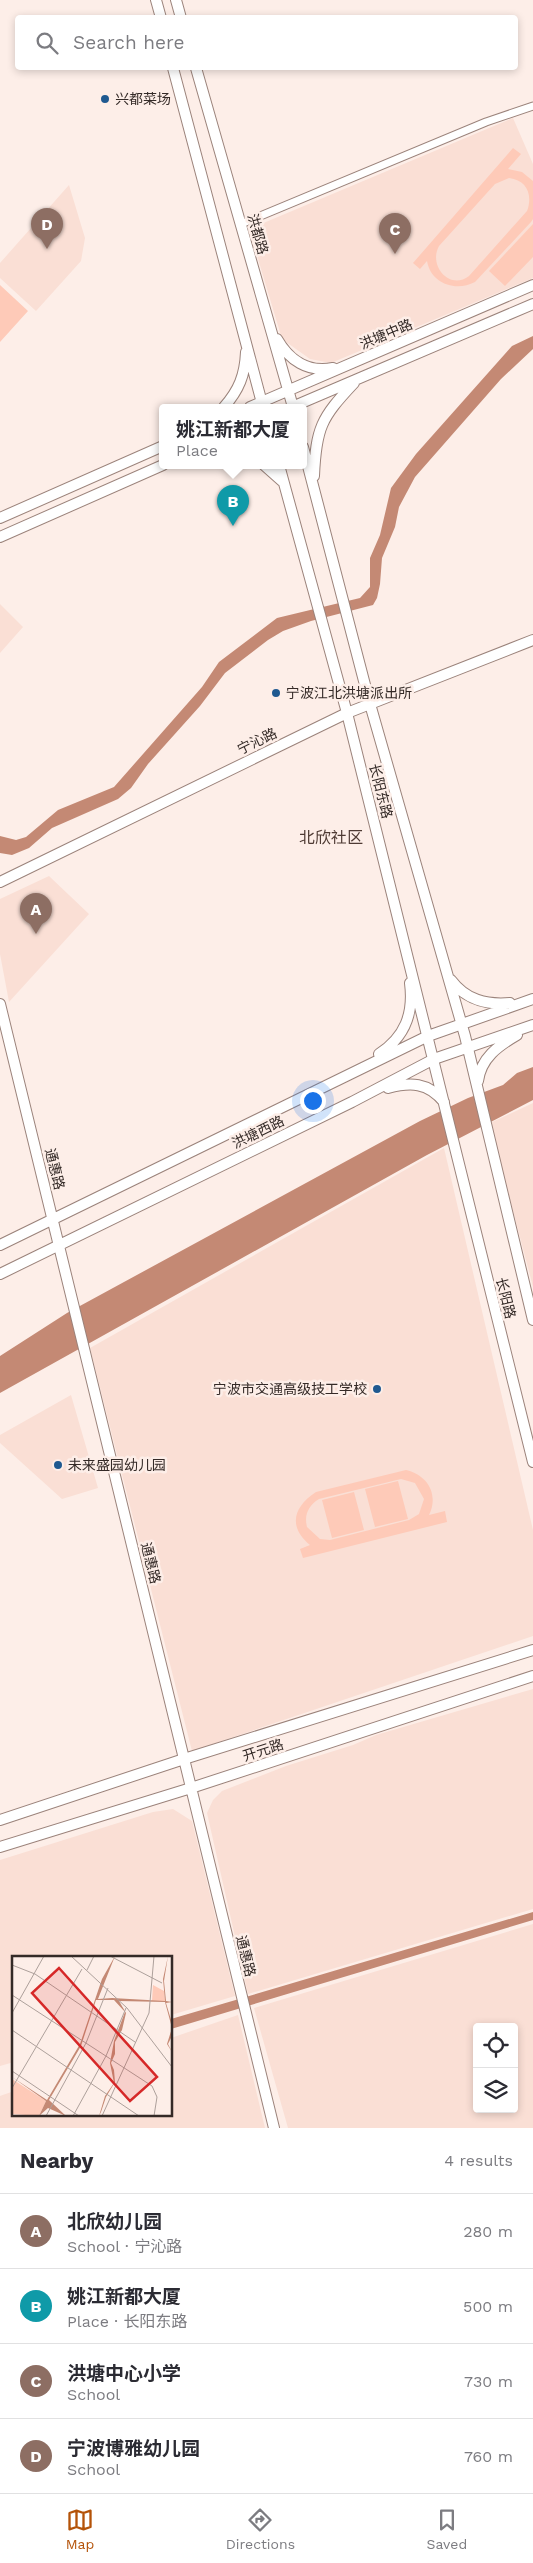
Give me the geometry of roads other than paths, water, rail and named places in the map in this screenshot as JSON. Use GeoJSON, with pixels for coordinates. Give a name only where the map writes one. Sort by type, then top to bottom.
{"type":"FeatureCollection","features":[{"type":"Feature","properties":{"kind":"main road"},"geometry":{"type":"LineString","coordinates":[[156,0],[159,15]]}},
{"type":"Feature","properties":{"kind":"main road"},"geometry":{"type":"LineString","coordinates":[[176,0],[181,15]]}},
{"type":"Feature","properties":{"kind":"main road"},"geometry":{"type":"LineString","coordinates":[[174,70],[263,404]]}},
{"type":"Feature","properties":{"kind":"main road","name":"洪都路"},"geometry":{"type":"LineString","coordinates":[[197,70],[292,404]]}},
{"type":"Feature","properties":{"kind":"main road","name":"洪塘中路"},"geometry":{"type":"LineString","coordinates":[[265,404],[288,391],[533,285]]}},
{"type":"Feature","properties":{"kind":"main road"},"geometry":{"type":"LineString","coordinates":[[300,404],[533,304]]}},
{"type":"Feature","properties":{"kind":"main road"},"geometry":{"type":"LineString","coordinates":[[271,330],[286,353],[303,365],[314,369],[351,364]]}},
{"type":"Feature","properties":{"kind":"main road"},"geometry":{"type":"LineString","coordinates":[[227,404],[233,397],[242,379],[247,345]]}},
{"type":"Feature","properties":{"kind":"main road"},"geometry":{"type":"LineString","coordinates":[[313,487],[315,443],[320,426],[328,412],[359,379]]}},
{"type":"Feature","properties":{"kind":"main road"},"geometry":{"type":"LineString","coordinates":[[0,518],[159,448]]}},
{"type":"Feature","properties":{"kind":"main road"},"geometry":{"type":"LineString","coordinates":[[307,463],[313,487]]}},
{"type":"Feature","properties":{"kind":"main road"},"geometry":{"type":"LineString","coordinates":[[0,537],[159,466]]}},
{"type":"Feature","properties":{"kind":"main road"},"geometry":{"type":"LineString","coordinates":[[268,469],[284,484]]}},
{"type":"Feature","properties":{"kind":"main road"},"geometry":{"type":"LineString","coordinates":[[280,469],[284,484]]}},
{"type":"Feature","properties":{"kind":"main road","name":"长阳东路"},"geometry":{"type":"LineString","coordinates":[[284,484],[347,713],[445,1104]]}},
{"type":"Feature","properties":{"kind":"main road","name":"长阳东路"},"geometry":{"type":"LineString","coordinates":[[313,487],[370,704],[462,1023],[478,1089]]}},
{"type":"Feature","properties":{"kind":"main road","name":"宁沁路"},"geometry":{"type":"LineString","coordinates":[[0,882],[347,713],[533,640]]}},
{"type":"Feature","properties":{"kind":"main road"},"geometry":{"type":"LineString","coordinates":[[355,1071],[393,1044],[409,1020],[411,993],[406,945]]}},
{"type":"Feature","properties":{"kind":"main road"},"geometry":{"type":"LineString","coordinates":[[448,976],[461,992],[484,1003],[528,1000]]}},
{"type":"Feature","properties":{"kind":"main road","name":"洪塘西路"},"geometry":{"type":"LineString","coordinates":[[0,1244],[428,1036],[528,1000]]}},
{"type":"Feature","properties":{"kind":"main road","name":"通惠路"},"geometry":{"type":"LineString","coordinates":[[0,1004],[274,2128]]}},
{"type":"Feature","properties":{"kind":"main road"},"geometry":{"type":"LineString","coordinates":[[478,1089],[479,1071],[489,1055],[533,1025]]}},
{"type":"Feature","properties":{"kind":"main road","name":"洪塘西路"},"geometry":{"type":"LineString","coordinates":[[0,1274],[365,1095],[434,1059],[533,1025]]}},
{"type":"Feature","properties":{"kind":"main road"},"geometry":{"type":"LineString","coordinates":[[365,1095],[412,1083],[430,1088],[445,1104]]}},
{"type":"Feature","properties":{"kind":"main road","name":"长阳路"},"geometry":{"type":"LineString","coordinates":[[478,1089],[533,1320]]}},
{"type":"Feature","properties":{"kind":"main road","name":"长阳路"},"geometry":{"type":"LineString","coordinates":[[445,1104],[533,1462]]}},
{"type":"Feature","properties":{"kind":"main road","name":"开元路"},"geometry":{"type":"LineString","coordinates":[[0,1820],[184,1759],[533,1650]]}},
{"type":"Feature","properties":{"kind":"main road","name":"开元路"},"geometry":{"type":"LineString","coordinates":[[0,1847],[191,1788],[533,1676]]}},
{"type":"Feature","properties":{"kind":"street"},"geometry":{"type":"LineString","coordinates":[[241,224],[486,122],[533,106]]}},
{"type":"Feature","properties":{"kind":"place","name":"兴都菜场"},"geometry":{"type":"Point","coordinates":[105,99]}},
{"type":"Feature","properties":{"kind":"place","name":"宁波博雅幼儿园"},"geometry":{"type":"Point","coordinates":[47,249]}},
{"type":"Feature","properties":{"kind":"place","name":"洪塘中心小学"},"geometry":{"type":"Point","coordinates":[395,254]}},
{"type":"Feature","properties":{"kind":"place","name":"姚江新都大厦"},"geometry":{"type":"Point","coordinates":[233,526]}},
{"type":"Feature","properties":{"kind":"place","name":"宁波江北洪塘派出所"},"geometry":{"type":"Point","coordinates":[276,693]}},
{"type":"Feature","properties":{"kind":"place","name":"北欣幼儿园"},"geometry":{"type":"Point","coordinates":[36,934]}},
{"type":"Feature","properties":{"kind":"place","name":"宁波市交通高级技工学校"},"geometry":{"type":"Point","coordinates":[377,1389]}},
{"type":"Feature","properties":{"kind":"place","name":"未来盛园幼儿园"},"geometry":{"type":"Point","coordinates":[58,1465]}},
{"type":"Feature","properties":{"kind":"district","name":"北欣社区"},"geometry":{"type":"Point","coordinates":[331,837]}}]}
